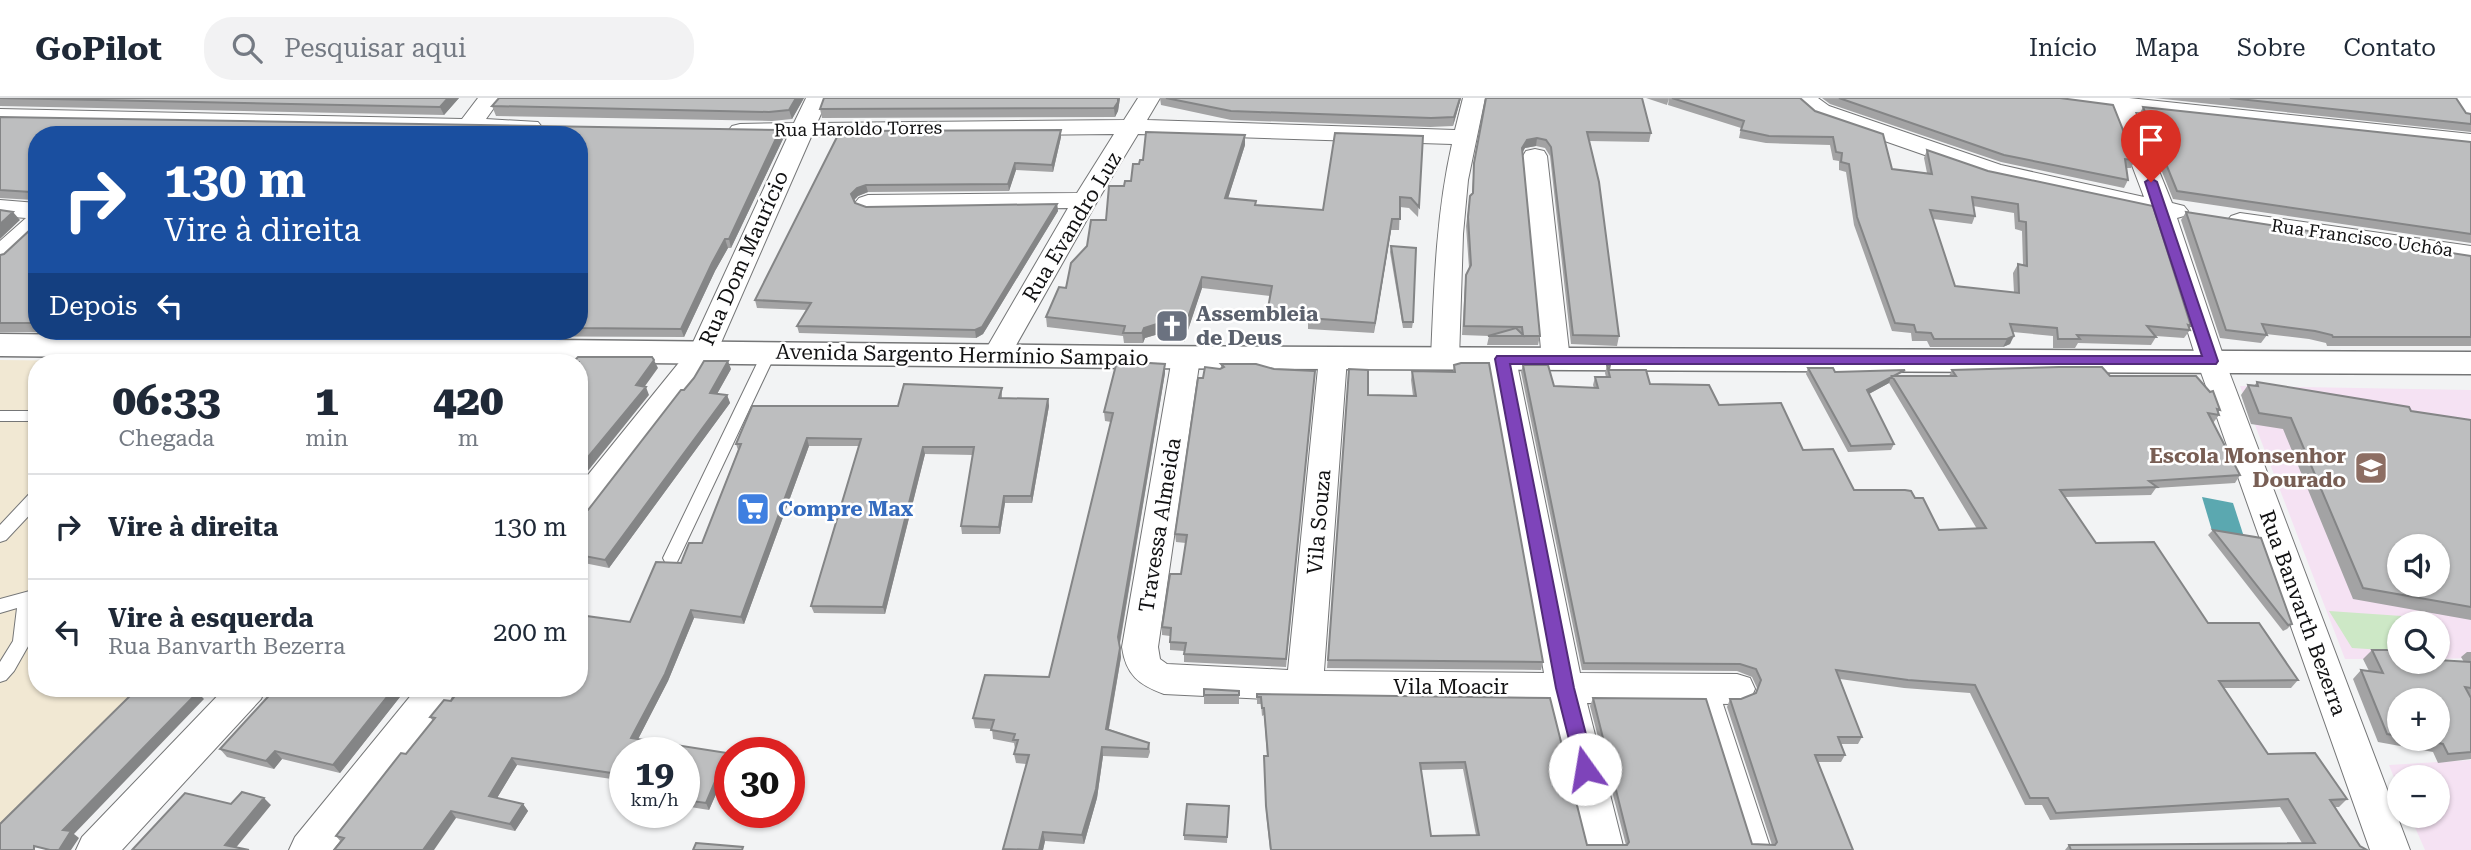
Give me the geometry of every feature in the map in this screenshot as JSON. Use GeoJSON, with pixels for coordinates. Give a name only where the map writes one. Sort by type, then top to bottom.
{"type":"FeatureCollection","features":[{"type":"Feature","properties":{"kind":"main road","name":"Avenida Sargento Hermínio Sampaio"},"geometry":{"type":"LineString","coordinates":[[0,345],[182,346],[443,340],[536,354]]}},
{"type":"Feature","properties":{"kind":"main road","name":"Avenida Sargento Hermínio Sampaio"},"geometry":{"type":"LineString","coordinates":[[588,356],[703,352],[1186,358],[2471,363]]}},
{"type":"Feature","properties":{"kind":"street"},"geometry":{"type":"LineString","coordinates":[[147,126],[178,98]]}},
{"type":"Feature","properties":{"kind":"street"},"geometry":{"type":"LineString","coordinates":[[469,125],[490,98]]}},
{"type":"Feature","properties":{"kind":"street","name":"Rua Dom Maurício"},"geometry":{"type":"LineString","coordinates":[[588,498],[703,352],[817,98]]}},
{"type":"Feature","properties":{"kind":"street","name":"Rua Evandro Luz"},"geometry":{"type":"LineString","coordinates":[[996,356],[1085,200],[1134,127],[1149,98]]}},
{"type":"Feature","properties":{"kind":"street"},"geometry":{"type":"LineString","coordinates":[[1445,359],[1450,234],[1456,180],[1474,98]]}},
{"type":"Feature","properties":{"kind":"street"},"geometry":{"type":"LineString","coordinates":[[2064,98],[2119,101],[2471,141]]}},
{"type":"Feature","properties":{"kind":"street"},"geometry":{"type":"LineString","coordinates":[[2459,98],[2471,114]]}},
{"type":"Feature","properties":{"kind":"street","name":"Rua Francisco Uchôa"},"geometry":{"type":"LineString","coordinates":[[1806,100],[1821,111],[1970,164],[2208,216],[2471,254]]}},
{"type":"Feature","properties":{"kind":"street","name":"Rua Banvarth Bezerra"},"geometry":{"type":"LineString","coordinates":[[2119,101],[2161,207],[2211,361],[2390,850]]}},
{"type":"Feature","properties":{"kind":"street"},"geometry":{"type":"LineString","coordinates":[[0,117],[131,126]]}},
{"type":"Feature","properties":{"kind":"street"},"geometry":{"type":"LineString","coordinates":[[442,126],[510,126]]}},
{"type":"Feature","properties":{"kind":"street","name":"Rua Haroldo Torres"},"geometry":{"type":"LineString","coordinates":[[717,130],[1134,127],[1464,137]]}},
{"type":"Feature","properties":{"kind":"street"},"geometry":{"type":"LineString","coordinates":[[1535,156],[1556,360]]}},
{"type":"Feature","properties":{"kind":"street"},"geometry":{"type":"LineString","coordinates":[[868,203],[1085,200]]}},
{"type":"Feature","properties":{"kind":"street"},"geometry":{"type":"LineString","coordinates":[[0,208],[28,210]]}},
{"type":"Feature","properties":{"kind":"street"},"geometry":{"type":"LineString","coordinates":[[0,255],[28,229]]}},
{"type":"Feature","properties":{"kind":"street","name":"Travessa Almeida"},"geometry":{"type":"LineString","coordinates":[[1164,679],[1149,674],[1142,663],[1140,647],[1186,358]]}},
{"type":"Feature","properties":{"kind":"street","name":"Vila Souza"},"geometry":{"type":"LineString","coordinates":[[1305,686],[1333,358]]}},
{"type":"Feature","properties":{"kind":"street"},"geometry":{"type":"LineString","coordinates":[[1502,359],[1565,688],[1604,850]]}},
{"type":"Feature","properties":{"kind":"street","name":"Vila Moacir"},"geometry":{"type":"LineString","coordinates":[[1164,679],[1305,686],[1723,689]]}},
{"type":"Feature","properties":{"kind":"street"},"geometry":{"type":"LineString","coordinates":[[96,850],[240,697]]}},
{"type":"Feature","properties":{"kind":"street"},"geometry":{"type":"LineString","coordinates":[[309,850],[431,697]]}},
{"type":"Feature","properties":{"kind":"lane"},"geometry":{"type":"LineString","coordinates":[[671,558],[769,353]]}},
{"type":"Feature","properties":{"kind":"lane"},"geometry":{"type":"LineString","coordinates":[[0,416],[28,416]]}},
{"type":"Feature","properties":{"kind":"lane"},"geometry":{"type":"LineString","coordinates":[[0,536],[28,506]]}},
{"type":"Feature","properties":{"kind":"lane"},"geometry":{"type":"LineString","coordinates":[[0,606],[28,599]]}},
{"type":"Feature","properties":{"kind":"lane"},"geometry":{"type":"LineString","coordinates":[[0,676],[19,649],[28,618]]}},
{"type":"Feature","properties":{"kind":"lane"},"geometry":{"type":"LineString","coordinates":[[1723,689],[1761,850]]}},
{"type":"Feature","properties":{"kind":"shaded area"},"geometry":{"type":"Polygon","coordinates":[[[0,360],[28,360],[28,697],[143,697],[0,838],[0,360]]]}},
{"type":"Feature","properties":{"kind":"shaded area","name":"Escola Monsenhor Dourado"},"geometry":{"type":"Polygon","coordinates":[[[2240,386],[2471,390],[2471,658],[2450,659],[2450,611],[2387,611],[2387,659],[2345,659],[2240,386]]]}},
{"type":"Feature","properties":{"kind":"shaded area"},"geometry":{"type":"Polygon","coordinates":[[[2471,760],[2471,850],[2425,850],[2415,828],[2450,828],[2450,765],[2389,765],[2471,760]]]}},
{"type":"Feature","properties":{"kind":"green space"},"geometry":{"type":"Polygon","coordinates":[[[2329,611],[2387,615],[2387,650],[2352,648],[2329,611]]]}},
{"type":"Feature","properties":{"kind":"water"},"geometry":{"type":"Polygon","coordinates":[[[2202,497],[2233,503],[2245,540],[2213,534],[2202,497]]]}},
{"type":"Feature","properties":{"kind":"building"},"geometry":{"type":"Polygon","coordinates":[[[0,98],[448,98],[440,107],[0,98]]]}},
{"type":"Feature","properties":{"kind":"building"},"geometry":{"type":"Polygon","coordinates":[[[499,98],[796,98],[789,110],[769,112],[492,106],[499,98]]]}},
{"type":"Feature","properties":{"kind":"building"},"geometry":{"type":"Polygon","coordinates":[[[824,98],[1118,98],[1118,102],[1114,108],[820,109],[824,98]]]}},
{"type":"Feature","properties":{"kind":"building"},"geometry":{"type":"Polygon","coordinates":[[[1166,98],[1460,98],[1454,117],[1431,118],[1231,111],[1166,98]]]}},
{"type":"Feature","properties":{"kind":"building"},"geometry":{"type":"Polygon","coordinates":[[[1486,98],[1642,98],[1651,133],[1587,132],[1599,182],[1619,336],[1573,335],[1551,147],[1546,140],[1537,138],[1527,140],[1522,148],[1540,336],[1488,336],[1516,328],[1523,335],[1522,327],[1464,326],[1466,275],[1471,265],[1468,217],[1470,196],[1473,193],[1474,163],[1486,98]]]}},
{"type":"Feature","properties":{"kind":"building"},"geometry":{"type":"Polygon","coordinates":[[[1672,98],[1800,98],[1815,111],[1883,134],[1892,169],[1932,174],[1927,150],[1988,171],[2153,206],[2191,326],[2188,325],[2190,330],[2147,326],[2156,337],[2077,335],[2080,339],[2058,339],[2057,328],[2010,324],[2014,336],[2007,339],[1934,339],[1931,333],[1916,332],[1914,325],[1895,323],[1857,217],[1849,164],[1841,162],[1842,153],[1836,152],[1833,137],[1769,136],[1741,130],[1744,121],[1672,98]],[[1972,197],[1975,216],[1930,210],[1955,286],[2019,293],[2018,264],[2027,266],[2026,222],[2019,221],[2018,204],[1972,197]]]}},
{"type":"Feature","properties":{"kind":"building"},"geometry":{"type":"Polygon","coordinates":[[[1839,98],[2060,98],[2113,105],[2135,160],[2125,159],[2128,180],[2004,155],[1839,98]]]}},
{"type":"Feature","properties":{"kind":"building"},"geometry":{"type":"Polygon","coordinates":[[[2230,98],[2456,98],[2466,113],[2471,114],[2471,124],[2230,98]]]}},
{"type":"Feature","properties":{"kind":"building"},"geometry":{"type":"Polygon","coordinates":[[[2143,107],[2471,142],[2471,234],[2177,191],[2143,107]]]}},
{"type":"Feature","properties":{"kind":"building"},"geometry":{"type":"Polygon","coordinates":[[[0,117],[540,126],[28,126],[28,192],[0,190],[0,117]]]}},
{"type":"Feature","properties":{"kind":"building"},"geometry":{"type":"Polygon","coordinates":[[[588,127],[780,130],[729,239],[725,239],[712,263],[681,329],[588,328],[588,127]]]}},
{"type":"Feature","properties":{"kind":"building"},"geometry":{"type":"Polygon","coordinates":[[[1061,130],[1052,165],[1015,163],[1008,184],[866,185],[851,194],[855,203],[866,207],[1057,204],[982,327],[975,330],[797,326],[811,303],[755,300],[840,131],[1061,130]]]}},
{"type":"Feature","properties":{"kind":"building"},"geometry":{"type":"Polygon","coordinates":[[[1146,132],[1245,135],[1225,198],[1256,201],[1255,205],[1323,210],[1335,133],[1423,136],[1419,207],[1411,198],[1400,197],[1400,219],[1392,219],[1375,323],[1308,318],[1309,311],[1268,308],[1272,286],[1202,277],[1183,332],[1169,320],[1144,328],[1142,333],[1123,333],[1125,326],[1046,317],[1059,287],[1066,288],[1071,263],[1087,246],[1091,220],[1106,220],[1109,186],[1124,186],[1125,181],[1131,181],[1133,164],[1139,164],[1140,160],[1143,160],[1146,132]]]}},
{"type":"Feature","properties":{"kind":"building"},"geometry":{"type":"Polygon","coordinates":[[[0,210],[13,212],[0,224],[0,210]]]}},
{"type":"Feature","properties":{"kind":"building"},"geometry":{"type":"Polygon","coordinates":[[[2186,212],[2471,256],[2471,337],[2333,337],[2315,331],[2262,324],[2267,335],[2226,330],[2186,212]]]}},
{"type":"Feature","properties":{"kind":"building"},"geometry":{"type":"Polygon","coordinates":[[[28,232],[28,323],[0,323],[0,255],[28,232]]]}},
{"type":"Feature","properties":{"kind":"building"},"geometry":{"type":"Polygon","coordinates":[[[1391,246],[1416,248],[1413,322],[1403,322],[1391,246]]]}},
{"type":"Feature","properties":{"kind":"building"},"geometry":{"type":"Polygon","coordinates":[[[588,357],[652,357],[654,360],[636,385],[646,387],[588,457],[588,357]]]}},
{"type":"Feature","properties":{"kind":"building"},"geometry":{"type":"Polygon","coordinates":[[[704,361],[728,361],[710,393],[727,395],[605,560],[588,557],[588,510],[681,390],[694,378],[704,361]]]}},
{"type":"Feature","properties":{"kind":"building"},"geometry":{"type":"Polygon","coordinates":[[[1117,361],[1165,364],[1118,637],[1120,648],[1106,729],[1149,743],[1148,749],[1102,747],[1096,789],[1082,835],[1043,832],[1039,850],[1003,849],[1029,755],[1014,754],[1018,740],[1013,740],[1015,734],[991,730],[994,720],[973,718],[985,675],[1049,677],[1113,413],[1104,412],[1117,361]]]}},
{"type":"Feature","properties":{"kind":"building"},"geometry":{"type":"Polygon","coordinates":[[[1489,363],[1543,662],[1328,660],[1349,369],[1368,370],[1368,395],[1416,396],[1412,371],[1455,372],[1454,365],[1489,363]]]}},
{"type":"Feature","properties":{"kind":"building"},"geometry":{"type":"Polygon","coordinates":[[[1221,364],[1256,364],[1274,369],[1315,371],[1286,659],[1184,654],[1186,643],[1170,642],[1171,628],[1162,627],[1170,574],[1181,574],[1187,535],[1175,534],[1198,378],[1203,378],[1205,367],[1220,369],[1224,367],[1221,364]]]}},
{"type":"Feature","properties":{"kind":"building"},"geometry":{"type":"Polygon","coordinates":[[[1523,365],[1548,365],[1554,386],[1598,388],[1595,377],[1610,377],[1607,365],[1610,365],[1609,370],[1646,370],[1650,384],[1709,385],[1719,405],[1781,403],[1803,450],[1833,449],[1854,490],[1905,490],[1911,491],[1915,498],[1923,498],[1939,530],[1986,528],[1892,376],[1956,376],[1952,370],[2102,367],[2110,376],[2196,376],[2210,392],[2213,391],[2220,410],[2217,409],[2219,415],[2208,413],[2240,475],[2149,481],[2157,487],[2060,490],[2096,543],[2154,542],[2208,623],[2259,623],[2298,680],[2219,681],[2268,754],[2315,753],[2347,799],[2330,800],[2360,846],[2367,850],[2071,850],[2069,845],[2315,843],[2288,799],[2056,813],[2048,798],[2030,798],[1975,685],[1908,680],[1836,670],[1862,737],[1838,737],[1845,755],[1815,755],[1853,850],[1271,850],[1266,806],[1264,756],[1268,756],[1264,708],[1261,697],[1257,697],[1257,694],[1550,698],[1587,845],[1627,845],[1629,842],[1593,698],[1706,699],[1752,844],[1775,845],[1777,842],[1730,699],[1741,699],[1756,693],[1761,680],[1756,669],[1740,664],[1584,663],[1523,365]],[[1465,762],[1420,763],[1431,836],[1479,835],[1465,762]]]}},
{"type":"Feature","properties":{"kind":"building"},"geometry":{"type":"Polygon","coordinates":[[[1808,368],[1833,368],[1835,372],[1905,370],[1867,390],[1894,444],[1851,446],[1808,368]]]}},
{"type":"Feature","properties":{"kind":"building"},"geometry":{"type":"Polygon","coordinates":[[[2257,382],[2471,420],[2471,607],[2414,597],[2450,597],[2450,534],[2387,534],[2387,592],[2363,588],[2291,418],[2259,413],[2248,385],[2258,386],[2257,382]]]}},
{"type":"Feature","properties":{"kind":"building"},"geometry":{"type":"Polygon","coordinates":[[[904,384],[1002,388],[999,398],[1048,399],[1031,496],[1004,496],[999,527],[961,526],[974,447],[923,447],[883,607],[811,606],[861,439],[807,438],[741,617],[691,610],[665,674],[632,737],[609,737],[609,773],[512,758],[489,796],[523,804],[510,824],[451,811],[423,850],[334,850],[344,838],[336,836],[401,753],[406,754],[435,718],[430,717],[444,700],[451,701],[454,697],[588,697],[588,616],[630,622],[656,562],[681,563],[689,543],[702,543],[741,444],[736,444],[752,406],[898,406],[904,384]]]}},
{"type":"Feature","properties":{"kind":"building"},"geometry":{"type":"Polygon","coordinates":[[[2213,530],[2261,538],[2292,624],[2288,625],[2213,530]]]}},
{"type":"Feature","properties":{"kind":"building"},"geometry":{"type":"Polygon","coordinates":[[[2372,650],[2387,650],[2387,674],[2450,674],[2450,661],[2471,662],[2471,688],[2465,687],[2471,698],[2471,752],[2448,754],[2446,751],[2450,751],[2450,688],[2387,688],[2387,734],[2361,670],[2383,673],[2372,650]]]}},
{"type":"Feature","properties":{"kind":"building"},"geometry":{"type":"Polygon","coordinates":[[[1204,689],[1239,691],[1239,695],[1204,695],[1204,689]]]}},
{"type":"Feature","properties":{"kind":"building"},"geometry":{"type":"Polygon","coordinates":[[[129,697],[193,697],[63,830],[71,831],[59,850],[34,846],[34,850],[0,850],[0,824],[129,697]]]}},
{"type":"Feature","properties":{"kind":"building"},"geometry":{"type":"Polygon","coordinates":[[[268,697],[387,697],[333,765],[275,751],[266,761],[220,749],[268,697]]]}},
{"type":"Feature","properties":{"kind":"building"},"geometry":{"type":"Polygon","coordinates":[[[700,749],[714,751],[714,784],[706,803],[700,802],[700,749]]]}},
{"type":"Feature","properties":{"kind":"building"},"geometry":{"type":"Polygon","coordinates":[[[242,792],[264,798],[225,845],[249,850],[132,850],[185,793],[231,804],[242,792]]]}},
{"type":"Feature","properties":{"kind":"building"},"geometry":{"type":"Polygon","coordinates":[[[1187,804],[1229,806],[1227,837],[1184,835],[1187,804]]]}},
{"type":"Feature","properties":{"kind":"building"},"geometry":{"type":"Polygon","coordinates":[[[696,843],[743,847],[742,850],[693,850],[696,843]]]}},
{"type":"Feature","properties":{"kind":"place","name":"Assembleia de Deus"},"geometry":{"type":"Point","coordinates":[1172,326]}},
{"type":"Feature","properties":{"kind":"place","name":"Escola Monsenhor Dourado"},"geometry":{"type":"Point","coordinates":[2371,468]}},
{"type":"Feature","properties":{"kind":"place","name":"Compre Max"},"geometry":{"type":"Point","coordinates":[753,509]}},
{"type":"Feature","properties":{"kind":"route"},"geometry":{"type":"LineString","coordinates":[[1585,769],[1565,688],[1502,359],[2211,361],[2151,182]]}}]}
